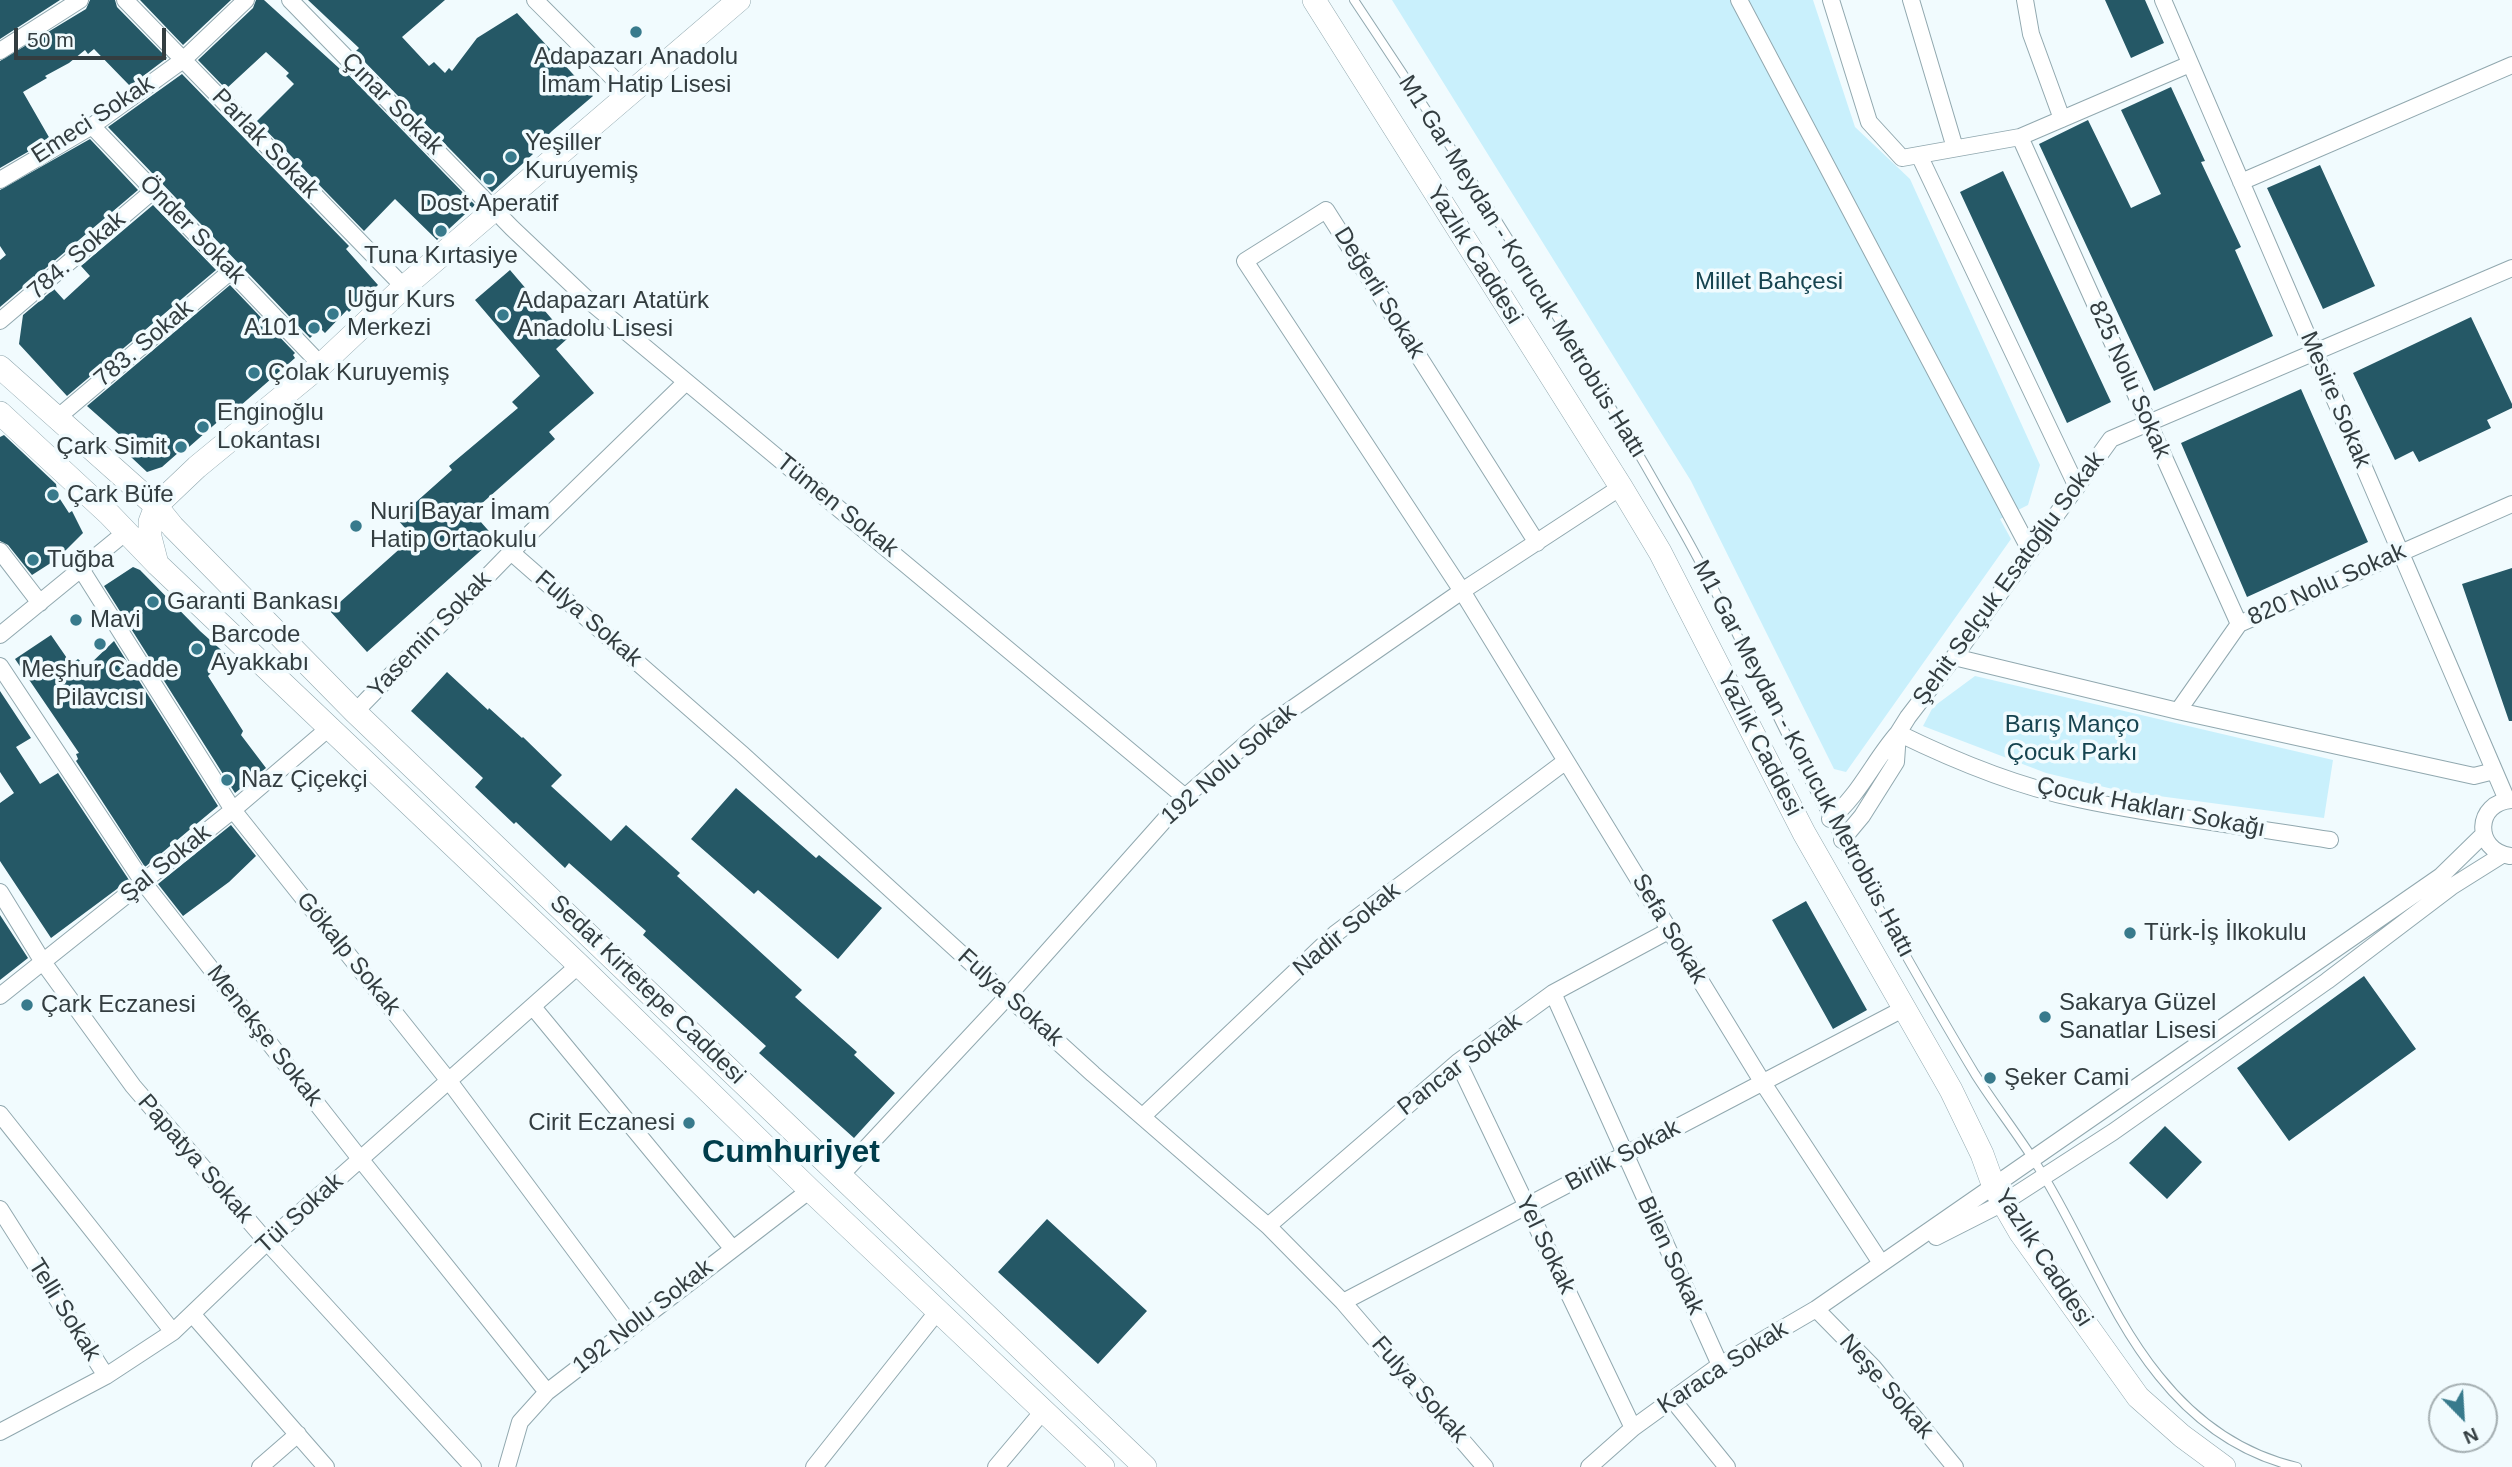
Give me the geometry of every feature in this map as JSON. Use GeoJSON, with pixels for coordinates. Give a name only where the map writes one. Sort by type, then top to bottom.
{"type":"FeatureCollection","features":[{"type":"Feature","properties":{"kind":"main road"},"geometry":{"type":"LineString","coordinates":[[157,564],[150,537],[150,522],[156,506],[197,467],[321,365],[404,288],[739,0]]}},
{"type":"Feature","properties":{"kind":"main road","name":"Yazlık Caddesi"},"geometry":{"type":"LineString","coordinates":[[1314,0],[1660,552],[1804,833],[1951,1090],[1999,1195],[2020,1232],[2138,1397],[2220,1466]]}},
{"type":"Feature","properties":{"kind":"main road","name":"Sedat Kirtetepe Caddesi"},"geometry":{"type":"LineString","coordinates":[[0,367],[156,506],[173,527],[355,712],[1144,1467]]}},
{"type":"Feature","properties":{"kind":"main road","name":"Sedat Kirtetepe Caddesi"},"geometry":{"type":"LineString","coordinates":[[0,413],[109,514],[157,564],[579,965],[937,1312],[1103,1467]]}},
{"type":"Feature","properties":{"kind":"street"},"geometry":{"type":"LineString","coordinates":[[0,51],[80,0]]}},
{"type":"Feature","properties":{"kind":"street","name":"Parlak Sokak"},"geometry":{"type":"LineString","coordinates":[[125,0],[404,288]]}},
{"type":"Feature","properties":{"kind":"street","name":"Emeci Sokak"},"geometry":{"type":"LineString","coordinates":[[0,180],[92,126],[183,60],[246,0]]}},
{"type":"Feature","properties":{"kind":"street","name":"Çınar Sokak"},"geometry":{"type":"LineString","coordinates":[[289,0],[495,209]]}},
{"type":"Feature","properties":{"kind":"street"},"geometry":{"type":"LineString","coordinates":[[535,0],[628,93]]}},
{"type":"Feature","properties":{"kind":"street"},"geometry":{"type":"LineString","coordinates":[[1739,0],[2030,550]]}},
{"type":"Feature","properties":{"kind":"street"},"geometry":{"type":"LineString","coordinates":[[1831,0],[1868,122],[1902,158],[2020,137],[2190,64]]}},
{"type":"Feature","properties":{"kind":"street"},"geometry":{"type":"LineString","coordinates":[[1910,0],[1955,148]]}},
{"type":"Feature","properties":{"kind":"street"},"geometry":{"type":"LineString","coordinates":[[2025,0],[2031,34],[2062,119]]}},
{"type":"Feature","properties":{"kind":"street","name":"Mesire Sokak"},"geometry":{"type":"LineString","coordinates":[[2163,0],[2494,771],[2509,800]]}},
{"type":"Feature","properties":{"kind":"street"},"geometry":{"type":"LineString","coordinates":[[2241,182],[2512,65]]}},
{"type":"Feature","properties":{"kind":"street","name":"Önder Sokak"},"geometry":{"type":"LineString","coordinates":[[92,126],[321,365]]}},
{"type":"Feature","properties":{"kind":"street","name":"825 Nolu Sokak"},"geometry":{"type":"LineString","coordinates":[[2020,137],[2239,624]]}},
{"type":"Feature","properties":{"kind":"street"},"geometry":{"type":"LineString","coordinates":[[1919,155],[2077,487]]}},
{"type":"Feature","properties":{"kind":"street","name":"784. Sokak"},"geometry":{"type":"LineString","coordinates":[[0,321],[154,190]]}},
{"type":"Feature","properties":{"kind":"street","name":"Tümen Sokak"},"geometry":{"type":"LineString","coordinates":[[495,209],[587,299],[1185,797]]}},
{"type":"Feature","properties":{"kind":"street","name":"Değerli Sokak"},"geometry":{"type":"LineString","coordinates":[[1462,591],[1245,261],[1326,209],[1537,543]]}},
{"type":"Feature","properties":{"kind":"street","name":"Şehit Selçuk Esatoğlu Sokak"},"geometry":{"type":"LineString","coordinates":[[1842,840],[1862,816],[1896,762],[1898,733],[2111,439],[2512,268]]}},
{"type":"Feature","properties":{"kind":"street","name":"783. Sokak"},"geometry":{"type":"LineString","coordinates":[[57,418],[231,271]]}},
{"type":"Feature","properties":{"kind":"street","name":"Yasemin Sokak"},"geometry":{"type":"LineString","coordinates":[[355,712],[511,552],[686,382]]}},
{"type":"Feature","properties":{"kind":"street","name":"192 Nolu Sokak"},"geometry":{"type":"LineString","coordinates":[[841,1175],[1007,996],[1185,797],[1263,729],[1462,591],[1621,487]]}},
{"type":"Feature","properties":{"kind":"street","name":"820 Nolu Sokak"},"geometry":{"type":"LineString","coordinates":[[2178,712],[2239,624],[2512,504]]}},
{"type":"Feature","properties":{"kind":"street"},"geometry":{"type":"LineString","coordinates":[[0,635],[126,532]]}},
{"type":"Feature","properties":{"kind":"street"},"geometry":{"type":"LineString","coordinates":[[0,551],[40,603]]}},
{"type":"Feature","properties":{"kind":"street","name":"Fulya Sokak"},"geometry":{"type":"LineString","coordinates":[[511,552],[742,754],[1007,996],[1268,1226],[1343,1302],[1485,1467]]}},
{"type":"Feature","properties":{"kind":"street","name":"Gökalp Sokak"},"geometry":{"type":"LineString","coordinates":[[80,569],[229,804],[449,1081],[632,1327]]}},
{"type":"Feature","properties":{"kind":"street","name":"Sefa Sokak"},"geometry":{"type":"LineString","coordinates":[[1462,591],[1763,1083],[1881,1263]]}},
{"type":"Feature","properties":{"kind":"street"},"geometry":{"type":"LineString","coordinates":[[1954,657],[2178,712],[2474,776],[2494,771]]}},
{"type":"Feature","properties":{"kind":"street","name":"Menekşe Sokak"},"geometry":{"type":"LineString","coordinates":[[0,666],[143,882],[547,1391]]}},
{"type":"Feature","properties":{"kind":"street","name":"Şal Sokak"},"geometry":{"type":"LineString","coordinates":[[0,996],[143,882],[229,804],[329,728]]}},
{"type":"Feature","properties":{"kind":"street"},"geometry":{"type":"LineString","coordinates":[[1830,819],[1846,806],[1882,751],[1898,733]]}},
{"type":"Feature","properties":{"kind":"street","name":"Çocuk Hakları Sokağı"},"geometry":{"type":"LineString","coordinates":[[1898,733],[2018,783],[2077,799],[2330,840]]}},
{"type":"Feature","properties":{"kind":"street","name":"Nadir Sokak"},"geometry":{"type":"LineString","coordinates":[[1143,1116],[1335,934],[1566,761]]}},
{"type":"Feature","properties":{"kind":"street"},"geometry":{"type":"LineString","coordinates":[[2507,856],[2494,850],[2484,834],[2483,824],[2492,807],[2509,800]]}},
{"type":"Feature","properties":{"kind":"street"},"geometry":{"type":"LineString","coordinates":[[1863,1277],[1952,1228],[1999,1195],[2034,1160],[2441,877],[2484,834]]}},
{"type":"Feature","properties":{"kind":"street"},"geometry":{"type":"LineString","coordinates":[[1863,1277],[1881,1263],[1999,1195],[2044,1176],[2113,1132],[2316,989],[2451,887],[2507,856]]}},
{"type":"Feature","properties":{"kind":"street","name":"Papatya Sokak"},"geometry":{"type":"LineString","coordinates":[[0,892],[43,962],[133,1086],[267,1242],[473,1467]]}},
{"type":"Feature","properties":{"kind":"street","name":"Pancar Sokak"},"geometry":{"type":"LineString","coordinates":[[1268,1226],[1458,1062],[1553,993],[1670,930]]}},
{"type":"Feature","properties":{"kind":"street","name":"Tül Sokak"},"geometry":{"type":"LineString","coordinates":[[0,1432],[106,1376],[173,1332],[267,1242],[579,965]]}},
{"type":"Feature","properties":{"kind":"street","name":"Bilen Sokak"},"geometry":{"type":"LineString","coordinates":[[1553,993],[1720,1365]]}},
{"type":"Feature","properties":{"kind":"street"},"geometry":{"type":"LineString","coordinates":[[533,1007],[732,1248]]}},
{"type":"Feature","properties":{"kind":"street","name":"Birlik Sokak"},"geometry":{"type":"LineString","coordinates":[[1343,1302],[1903,1009]]}},
{"type":"Feature","properties":{"kind":"street","name":"Yel Sokak"},"geometry":{"type":"LineString","coordinates":[[1458,1062],[1633,1428]]}},
{"type":"Feature","properties":{"kind":"street"},"geometry":{"type":"LineString","coordinates":[[0,1114],[173,1332]]}},
{"type":"Feature","properties":{"kind":"street","name":"192 Nolu Sokak"},"geometry":{"type":"LineString","coordinates":[[507,1467],[520,1422],[547,1391],[810,1190]]}},
{"type":"Feature","properties":{"kind":"street","name":"Telli Sokak"},"geometry":{"type":"LineString","coordinates":[[0,1209],[106,1376]]}},
{"type":"Feature","properties":{"kind":"street","name":"Karaca Sokak"},"geometry":{"type":"LineString","coordinates":[[1589,1467],[1633,1428],[1720,1365],[1816,1309],[1863,1277]]}},
{"type":"Feature","properties":{"kind":"street","name":"Neşe Sokak"},"geometry":{"type":"LineString","coordinates":[[1816,1309],[1873,1367],[1955,1467]]}},
{"type":"Feature","properties":{"kind":"street"},"geometry":{"type":"LineString","coordinates":[[814,1467],[937,1312]]}},
{"type":"Feature","properties":{"kind":"street"},"geometry":{"type":"LineString","coordinates":[[193,1315],[326,1467]]}},
{"type":"Feature","properties":{"kind":"street"},"geometry":{"type":"LineString","coordinates":[[1672,1399],[1727,1467]]}},
{"type":"Feature","properties":{"kind":"street"},"geometry":{"type":"LineString","coordinates":[[996,1467],[1044,1410]]}},
{"type":"Feature","properties":{"kind":"street"},"geometry":{"type":"LineString","coordinates":[[260,1467],[298,1434]]}},
{"type":"Feature","properties":{"kind":"lane","name":"M1 Gar Meydan - Korucuk Metrobüs Hattı"},"geometry":{"type":"LineString","coordinates":[[1354,0],[1449,143],[1542,292],[1682,529],[1757,671],[1830,819],[1977,1076],[2066,1212],[2135,1343],[2160,1377],[2191,1410],[2226,1439],[2272,1461],[2297,1467]]}},
{"type":"Feature","properties":{"kind":"green space","name":"Millet Bahçesi"},"geometry":{"type":"Polygon","coordinates":[[[1392,0],[1813,0],[1855,127],[1910,179],[2040,465],[2028,505],[2000,519],[2011,539],[1846,772],[1834,769],[1691,481],[1392,0]]]}},
{"type":"Feature","properties":{"kind":"green space","name":"Barış Manço Çocuk Parkı"},"geometry":{"type":"Polygon","coordinates":[[[1975,676],[2333,760],[2324,818],[2121,791],[2046,773],[1923,726],[1933,707],[1975,676]]]}},
{"type":"Feature","properties":{"kind":"building"},"geometry":{"type":"Polygon","coordinates":[[[0,0],[60,0],[0,39],[0,0]]]}},
{"type":"Feature","properties":{"kind":"building"},"geometry":{"type":"Polygon","coordinates":[[[90,0],[115,0],[117,7],[167,58],[130,86],[94,49],[88,54],[85,50],[69,63],[45,76],[47,78],[23,92],[50,139],[0,168],[0,61],[86,9],[90,0]]]}},
{"type":"Feature","properties":{"kind":"building"},"geometry":{"type":"Polygon","coordinates":[[[140,0],[231,0],[183,45],[140,0]]]}},
{"type":"Feature","properties":{"kind":"building"},"geometry":{"type":"Polygon","coordinates":[[[256,0],[264,0],[340,69],[341,67],[475,205],[437,240],[395,199],[364,231],[257,121],[294,84],[286,76],[289,73],[266,52],[226,89],[198,60],[253,8],[256,0]]]}},
{"type":"Feature","properties":{"kind":"building"},"geometry":{"type":"Polygon","coordinates":[[[308,0],[445,0],[402,37],[429,66],[434,62],[445,73],[449,68],[452,71],[477,38],[517,13],[593,96],[552,131],[531,152],[533,154],[492,192],[355,52],[359,48],[308,0]]]}},
{"type":"Feature","properties":{"kind":"building"},"geometry":{"type":"Polygon","coordinates":[[[2105,0],[2145,0],[2164,43],[2131,58],[2105,0]]]}},
{"type":"Feature","properties":{"kind":"building"},"geometry":{"type":"Polygon","coordinates":[[[182,74],[349,246],[346,249],[378,285],[349,312],[347,310],[325,333],[320,328],[310,338],[108,127],[182,74]]]}},
{"type":"Feature","properties":{"kind":"building"},"geometry":{"type":"Polygon","coordinates":[[[2171,87],[2205,161],[2201,162],[2241,247],[2235,250],[2273,336],[2154,391],[2039,144],[2088,120],[2131,208],[2161,194],[2121,110],[2171,87]]]}},
{"type":"Feature","properties":{"kind":"building"},"geometry":{"type":"Polygon","coordinates":[[[90,139],[138,190],[0,307],[0,260],[6,255],[0,246],[0,190],[90,139]]]}},
{"type":"Feature","properties":{"kind":"building"},"geometry":{"type":"Polygon","coordinates":[[[2320,165],[2375,286],[2323,309],[2267,188],[2320,165]]]}},
{"type":"Feature","properties":{"kind":"building"},"geometry":{"type":"Polygon","coordinates":[[[2003,171],[2111,402],[2067,423],[1960,192],[2003,171]]]}},
{"type":"Feature","properties":{"kind":"building"},"geometry":{"type":"Polygon","coordinates":[[[153,205],[216,270],[67,396],[19,344],[23,315],[54,289],[64,300],[90,276],[81,266],[153,205]]]}},
{"type":"Feature","properties":{"kind":"building"},"geometry":{"type":"Polygon","coordinates":[[[510,270],[568,338],[556,349],[594,393],[549,432],[555,439],[472,512],[495,538],[367,652],[330,611],[413,537],[397,519],[452,470],[449,466],[518,408],[512,402],[540,376],[475,300],[510,270]]]}},
{"type":"Feature","properties":{"kind":"building"},"geometry":{"type":"Polygon","coordinates":[[[230,285],[295,353],[295,358],[189,447],[187,445],[162,467],[147,472],[116,443],[122,437],[87,406],[230,285]]]}},
{"type":"Feature","properties":{"kind":"building"},"geometry":{"type":"Polygon","coordinates":[[[2471,317],[2512,408],[2487,420],[2491,428],[2419,462],[2413,451],[2395,460],[2353,373],[2471,317]]]}},
{"type":"Feature","properties":{"kind":"building"},"geometry":{"type":"Polygon","coordinates":[[[2301,389],[2368,542],[2247,597],[2181,443],[2301,389]]]}},
{"type":"Feature","properties":{"kind":"building"},"geometry":{"type":"Polygon","coordinates":[[[4,435],[56,484],[58,496],[69,513],[72,511],[83,533],[57,559],[32,575],[8,545],[0,541],[0,437],[4,435]]]}},
{"type":"Feature","properties":{"kind":"building"},"geometry":{"type":"Polygon","coordinates":[[[133,567],[140,570],[228,656],[208,676],[243,731],[241,735],[266,768],[235,793],[104,586],[133,567]]]}},
{"type":"Feature","properties":{"kind":"building"},"geometry":{"type":"Polygon","coordinates":[[[2512,568],[2512,721],[2509,721],[2462,584],[2512,568]]]}},
{"type":"Feature","properties":{"kind":"building"},"geometry":{"type":"Polygon","coordinates":[[[51,635],[71,664],[78,659],[87,667],[114,641],[218,806],[145,867],[76,761],[76,754],[79,753],[15,659],[51,635]]]}},
{"type":"Feature","properties":{"kind":"building"},"geometry":{"type":"Polygon","coordinates":[[[447,672],[488,710],[489,708],[523,737],[562,775],[551,786],[611,841],[626,825],[680,873],[677,876],[802,990],[795,997],[857,1052],[854,1055],[895,1093],[854,1138],[759,1053],[766,1046],[643,935],[646,931],[569,863],[565,868],[475,787],[483,778],[411,711],[447,672]]]}},
{"type":"Feature","properties":{"kind":"building"},"geometry":{"type":"Polygon","coordinates":[[[0,691],[31,738],[16,747],[40,784],[58,773],[129,880],[51,938],[0,861],[0,803],[14,793],[0,772],[0,691]]]}},
{"type":"Feature","properties":{"kind":"building"},"geometry":{"type":"Polygon","coordinates":[[[736,788],[816,858],[819,855],[882,908],[838,959],[758,890],[754,894],[691,839],[736,788]]]}},
{"type":"Feature","properties":{"kind":"building"},"geometry":{"type":"Polygon","coordinates":[[[231,825],[256,856],[229,882],[183,916],[158,884],[231,825]]]}},
{"type":"Feature","properties":{"kind":"building"},"geometry":{"type":"Polygon","coordinates":[[[1806,901],[1867,1010],[1833,1029],[1772,920],[1806,901]]]}},
{"type":"Feature","properties":{"kind":"building"},"geometry":{"type":"Polygon","coordinates":[[[0,915],[28,958],[0,980],[0,915]]]}},
{"type":"Feature","properties":{"kind":"building"},"geometry":{"type":"Polygon","coordinates":[[[2364,976],[2416,1049],[2289,1141],[2237,1068],[2364,976]]]}},
{"type":"Feature","properties":{"kind":"building"},"geometry":{"type":"Polygon","coordinates":[[[2165,1126],[2202,1162],[2167,1199],[2129,1163],[2165,1126]]]}},
{"type":"Feature","properties":{"kind":"building"},"geometry":{"type":"Polygon","coordinates":[[[1047,1219],[1147,1311],[1098,1364],[998,1272],[1047,1219]]]}},
{"type":"Feature","properties":{"kind":"place","name":"Adapazarı Anadolu İmam Hatip Lisesi"},"geometry":{"type":"Point","coordinates":[636,32]}},
{"type":"Feature","properties":{"kind":"place","name":"Yeşiller Kuruyemiş"},"geometry":{"type":"Point","coordinates":[511,157]}},
{"type":"Feature","properties":{"kind":"place","name":"Dost Aperatif"},"geometry":{"type":"Point","coordinates":[489,179]}},
{"type":"Feature","properties":{"kind":"place","name":"Tuna Kırtasiye"},"geometry":{"type":"Point","coordinates":[441,231]}},
{"type":"Feature","properties":{"kind":"place","name":"Uğur Kurs Merkezi"},"geometry":{"type":"Point","coordinates":[333,314]}},
{"type":"Feature","properties":{"kind":"place","name":"Adapazarı Atatürk Anadolu Lisesi"},"geometry":{"type":"Point","coordinates":[503,315]}},
{"type":"Feature","properties":{"kind":"place","name":"A101"},"geometry":{"type":"Point","coordinates":[314,328]}},
{"type":"Feature","properties":{"kind":"place","name":"Çolak Kuruyemiş"},"geometry":{"type":"Point","coordinates":[254,373]}},
{"type":"Feature","properties":{"kind":"place","name":"Enginoğlu Lokantası"},"geometry":{"type":"Point","coordinates":[203,427]}},
{"type":"Feature","properties":{"kind":"place","name":"Çark Simit"},"geometry":{"type":"Point","coordinates":[181,447]}},
{"type":"Feature","properties":{"kind":"place","name":"Çark Büfe"},"geometry":{"type":"Point","coordinates":[53,495]}},
{"type":"Feature","properties":{"kind":"place","name":"Nuri Bayar İmam Hatip Ortaokulu"},"geometry":{"type":"Point","coordinates":[356,526]}},
{"type":"Feature","properties":{"kind":"place","name":"Tuğba"},"geometry":{"type":"Point","coordinates":[33,560]}},
{"type":"Feature","properties":{"kind":"place","name":"Garanti Bankası"},"geometry":{"type":"Point","coordinates":[153,602]}},
{"type":"Feature","properties":{"kind":"place","name":"Mavi"},"geometry":{"type":"Point","coordinates":[76,620]}},
{"type":"Feature","properties":{"kind":"place","name":"Meşhur Cadde Pilavcısı"},"geometry":{"type":"Point","coordinates":[100,644]}},
{"type":"Feature","properties":{"kind":"place","name":"Barcode Ayakkabı"},"geometry":{"type":"Point","coordinates":[197,649]}},
{"type":"Feature","properties":{"kind":"place","name":"Naz Çiçekçi"},"geometry":{"type":"Point","coordinates":[227,780]}},
{"type":"Feature","properties":{"kind":"place","name":"Türk-İş İlkokulu"},"geometry":{"type":"Point","coordinates":[2130,933]}},
{"type":"Feature","properties":{"kind":"place","name":"Çark Eczanesi"},"geometry":{"type":"Point","coordinates":[27,1005]}},
{"type":"Feature","properties":{"kind":"place","name":"Sakarya Güzel Sanatlar Lisesi"},"geometry":{"type":"Point","coordinates":[2045,1017]}},
{"type":"Feature","properties":{"kind":"place","name":"Şeker Cami"},"geometry":{"type":"Point","coordinates":[1990,1078]}},
{"type":"Feature","properties":{"kind":"place","name":"Cirit Eczanesi"},"geometry":{"type":"Point","coordinates":[689,1123]}},
{"type":"Feature","properties":{"kind":"district","name":"Cumhuriyet"},"geometry":{"type":"Point","coordinates":[791,1153]}}]}
